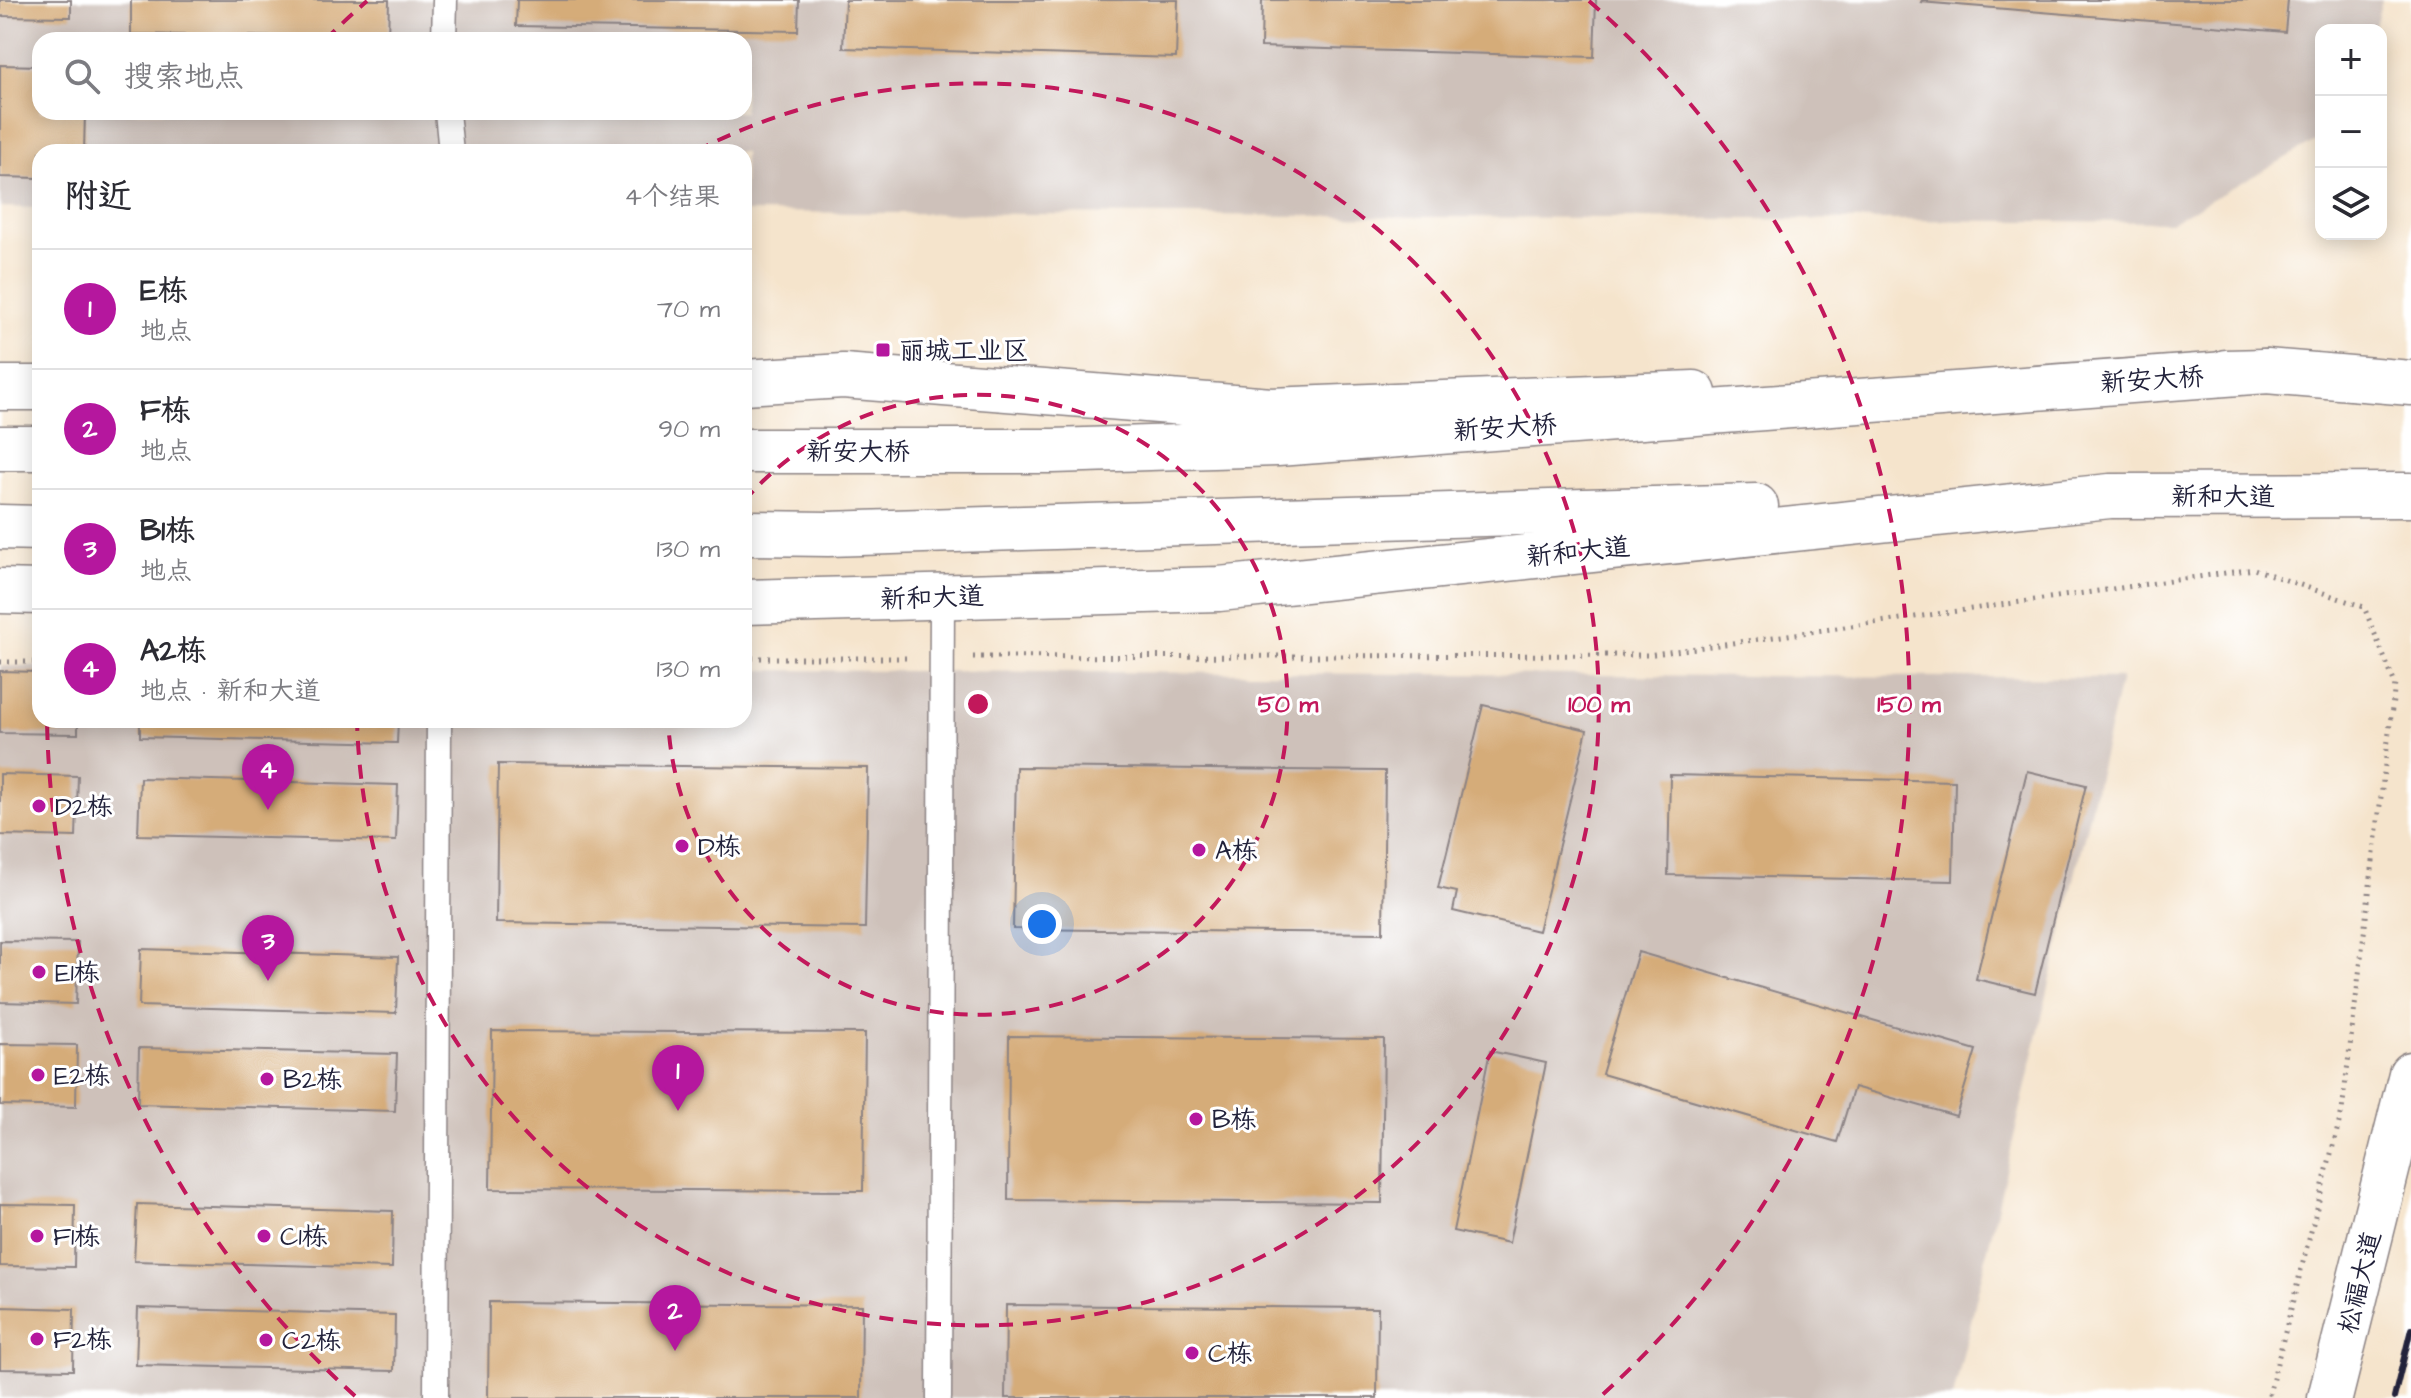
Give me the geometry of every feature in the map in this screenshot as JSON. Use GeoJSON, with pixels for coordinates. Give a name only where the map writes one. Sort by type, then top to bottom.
{"type":"FeatureCollection","features":[{"type":"Feature","properties":{"kind":"main road"},"geometry":{"type":"LineString","coordinates":[[752,382],[843,376],[1271,410],[2266,371],[2411,383]]}},
{"type":"Feature","properties":{"kind":"main road","name":"新安大桥"},"geometry":{"type":"LineString","coordinates":[[752,451],[1053,451],[1277,444],[2266,371]]}},
{"type":"Feature","properties":{"kind":"main road"},"geometry":{"type":"LineString","coordinates":[[0,388],[32,388]]}},
{"type":"Feature","properties":{"kind":"main road"},"geometry":{"type":"LineString","coordinates":[[0,448],[32,448]]}},
{"type":"Feature","properties":{"kind":"main road","name":"新和大道"},"geometry":{"type":"LineString","coordinates":[[752,602],[1219,589],[2110,496],[2411,495]]}},
{"type":"Feature","properties":{"kind":"main road"},"geometry":{"type":"LineString","coordinates":[[752,533],[828,534],[2110,496]]}},
{"type":"Feature","properties":{"kind":"main road"},"geometry":{"type":"LineString","coordinates":[[0,527],[32,528]]}},
{"type":"Feature","properties":{"kind":"main road"},"geometry":{"type":"LineString","coordinates":[[0,591],[32,592]]}},
{"type":"Feature","properties":{"kind":"main road","name":"松福大道"},"geometry":{"type":"LineString","coordinates":[[2330,1398],[2411,1074]]}},
{"type":"Feature","properties":{"kind":"lane"},"geometry":{"type":"LineString","coordinates":[[444,32],[445,0]]}},
{"type":"Feature","properties":{"kind":"lane"},"geometry":{"type":"LineString","coordinates":[[448,120],[450,144]]}},
{"type":"Feature","properties":{"kind":"lane"},"geometry":{"type":"LineString","coordinates":[[939,1398],[942,596]]}},
{"type":"Feature","properties":{"kind":"lane"},"geometry":{"type":"LineString","coordinates":[[436,1398],[439,728]]}},
{"type":"Feature","properties":{"kind":"path"},"geometry":{"type":"LineString","coordinates":[[752,658],[1647,655],[2254,569],[2364,607],[2395,684],[2342,1111],[2268,1398]]}},
{"type":"Feature","properties":{"kind":"path"},"geometry":{"type":"LineString","coordinates":[[0,662],[32,662]]}},
{"type":"Feature","properties":{"kind":"shaded area"},"geometry":{"type":"Polygon","coordinates":[[[0,0],[2382,0],[2376,24],[2315,24],[2315,141],[2171,222],[752,212],[752,144],[32,144],[32,208],[0,207],[0,0]]]}},
{"type":"Feature","properties":{"kind":"shaded area"},"geometry":{"type":"Polygon","coordinates":[[[0,666],[32,666],[32,728],[752,728],[752,670],[2121,678],[1953,1398],[0,1398],[0,666]]]}},
{"type":"Feature","properties":{"kind":"building"},"geometry":{"type":"Polygon","coordinates":[[[0,0],[71,0],[71,17],[0,16],[0,0]]]}},
{"type":"Feature","properties":{"kind":"building"},"geometry":{"type":"Polygon","coordinates":[[[131,0],[389,0],[388,32],[131,32],[131,0]]]}},
{"type":"Feature","properties":{"kind":"building"},"geometry":{"type":"Polygon","coordinates":[[[517,0],[799,0],[798,31],[516,26],[517,0]]]}},
{"type":"Feature","properties":{"kind":"building"},"geometry":{"type":"Polygon","coordinates":[[[845,0],[1178,0],[1176,58],[843,48],[845,0]]]}},
{"type":"Feature","properties":{"kind":"building"},"geometry":{"type":"Polygon","coordinates":[[[1262,0],[1596,0],[1594,57],[1261,47],[1262,0]]]}},
{"type":"Feature","properties":{"kind":"building"},"geometry":{"type":"Polygon","coordinates":[[[1922,0],[2288,0],[2285,32],[1922,0]]]}},
{"type":"Feature","properties":{"kind":"building"},"geometry":{"type":"Polygon","coordinates":[[[0,65],[32,66],[32,120],[85,120],[84,144],[32,144],[32,178],[0,177],[0,65]]]}},
{"type":"Feature","properties":{"kind":"building"},"geometry":{"type":"Polygon","coordinates":[[[0,671],[32,672],[32,728],[78,728],[78,734],[0,733],[0,671]]]}},
{"type":"Feature","properties":{"kind":"building"},"geometry":{"type":"Polygon","coordinates":[[[1483,705],[1587,730],[1538,931],[1453,911],[1457,892],[1438,888],[1483,705]]]}},
{"type":"Feature","properties":{"kind":"building"},"geometry":{"type":"Polygon","coordinates":[[[140,728],[398,728],[397,743],[140,737],[140,728]]]}},
{"type":"Feature","properties":{"kind":"building","name":"D栋"},"geometry":{"type":"Polygon","coordinates":[[[498,764],[868,768],[865,928],[496,923],[498,764]]]}},
{"type":"Feature","properties":{"kind":"building","name":"A栋"},"geometry":{"type":"Polygon","coordinates":[[[1016,767],[1385,771],[1383,933],[1013,929],[1016,767]]]}},
{"type":"Feature","properties":{"kind":"building"},"geometry":{"type":"Polygon","coordinates":[[[2027,771],[2086,785],[2035,993],[1976,979],[2027,771]]]}},
{"type":"Feature","properties":{"kind":"building","name":"D2栋"},"geometry":{"type":"Polygon","coordinates":[[[0,774],[78,776],[76,837],[0,835],[0,774]]]}},
{"type":"Feature","properties":{"kind":"building"},"geometry":{"type":"Polygon","coordinates":[[[1670,775],[1955,781],[1953,881],[1668,875],[1670,775]]]}},
{"type":"Feature","properties":{"kind":"building"},"geometry":{"type":"Polygon","coordinates":[[[140,778],[398,785],[396,841],[138,835],[140,778]]]}},
{"type":"Feature","properties":{"kind":"building","name":"E1栋"},"geometry":{"type":"Polygon","coordinates":[[[0,941],[78,942],[76,1004],[0,1002],[0,941]]]}},
{"type":"Feature","properties":{"kind":"building"},"geometry":{"type":"Polygon","coordinates":[[[141,949],[398,957],[396,1013],[139,1006],[141,949]]]}},
{"type":"Feature","properties":{"kind":"building"},"geometry":{"type":"Polygon","coordinates":[[[1638,952],[1976,1050],[1956,1116],[1854,1087],[1837,1142],[1602,1074],[1638,952]]]}},
{"type":"Feature","properties":{"kind":"building"},"geometry":{"type":"Polygon","coordinates":[[[492,1031],[865,1033],[863,1191],[490,1189],[492,1031]]]}},
{"type":"Feature","properties":{"kind":"building","name":"B栋"},"geometry":{"type":"Polygon","coordinates":[[[1009,1036],[1384,1039],[1382,1203],[1008,1200],[1009,1036]]]}},
{"type":"Feature","properties":{"kind":"building","name":"E2栋"},"geometry":{"type":"Polygon","coordinates":[[[0,1044],[77,1045],[76,1107],[0,1105],[0,1044]]]}},
{"type":"Feature","properties":{"kind":"building","name":"B2栋"},"geometry":{"type":"Polygon","coordinates":[[[139,1048],[397,1054],[395,1111],[138,1104],[139,1048]]]}},
{"type":"Feature","properties":{"kind":"building"},"geometry":{"type":"Polygon","coordinates":[[[1490,1051],[1546,1063],[1509,1243],[1453,1231],[1490,1051]]]}},
{"type":"Feature","properties":{"kind":"building","name":"F1栋"},"geometry":{"type":"Polygon","coordinates":[[[0,1204],[75,1205],[74,1267],[0,1266],[0,1204]]]}},
{"type":"Feature","properties":{"kind":"building","name":"C1栋"},"geometry":{"type":"Polygon","coordinates":[[[137,1204],[393,1211],[392,1268],[134,1261],[137,1204]]]}},
{"type":"Feature","properties":{"kind":"building"},"geometry":{"type":"Polygon","coordinates":[[[489,1302],[862,1305],[861,1398],[488,1398],[489,1302]]]}},
{"type":"Feature","properties":{"kind":"building","name":"C栋"},"geometry":{"type":"Polygon","coordinates":[[[1006,1305],[1378,1308],[1377,1398],[1005,1398],[1006,1305]]]}},
{"type":"Feature","properties":{"kind":"building","name":"F2栋"},"geometry":{"type":"Polygon","coordinates":[[[0,1307],[74,1309],[73,1370],[0,1369],[0,1307]]]}},
{"type":"Feature","properties":{"kind":"building","name":"C2栋"},"geometry":{"type":"Polygon","coordinates":[[[138,1308],[395,1315],[394,1371],[136,1365],[138,1308]]]}},
{"type":"Feature","properties":{"kind":"railway"},"geometry":{"type":"LineString","coordinates":[[2394,1398],[2411,1329]]}},
{"type":"Feature","properties":{"kind":"place","name":"丽城工业区"},"geometry":{"type":"Point","coordinates":[883,350]}},
{"type":"Feature","properties":{"kind":"place","name":"D2栋"},"geometry":{"type":"Point","coordinates":[39,806]}},
{"type":"Feature","properties":{"kind":"place","name":"A2栋"},"geometry":{"type":"Point","coordinates":[268,810]}},
{"type":"Feature","properties":{"kind":"place","name":"D栋"},"geometry":{"type":"Point","coordinates":[682,846]}},
{"type":"Feature","properties":{"kind":"place","name":"A栋"},"geometry":{"type":"Point","coordinates":[1199,850]}},
{"type":"Feature","properties":{"kind":"place","name":"E1栋"},"geometry":{"type":"Point","coordinates":[39,972]}},
{"type":"Feature","properties":{"kind":"place","name":"B1栋"},"geometry":{"type":"Point","coordinates":[268,981]}},
{"type":"Feature","properties":{"kind":"place","name":"E2栋"},"geometry":{"type":"Point","coordinates":[38,1075]}},
{"type":"Feature","properties":{"kind":"place","name":"B2栋"},"geometry":{"type":"Point","coordinates":[267,1079]}},
{"type":"Feature","properties":{"kind":"place","name":"E栋"},"geometry":{"type":"Point","coordinates":[678,1111]}},
{"type":"Feature","properties":{"kind":"place","name":"B栋"},"geometry":{"type":"Point","coordinates":[1196,1119]}},
{"type":"Feature","properties":{"kind":"place","name":"F1栋"},"geometry":{"type":"Point","coordinates":[37,1236]}},
{"type":"Feature","properties":{"kind":"place","name":"C1栋"},"geometry":{"type":"Point","coordinates":[264,1236]}},
{"type":"Feature","properties":{"kind":"place","name":"F2栋"},"geometry":{"type":"Point","coordinates":[37,1339]}},
{"type":"Feature","properties":{"kind":"place","name":"C2栋"},"geometry":{"type":"Point","coordinates":[266,1340]}},
{"type":"Feature","properties":{"kind":"place","name":"F栋"},"geometry":{"type":"Point","coordinates":[675,1351]}},
{"type":"Feature","properties":{"kind":"place","name":"C栋"},"geometry":{"type":"Point","coordinates":[1192,1353]}}]}
